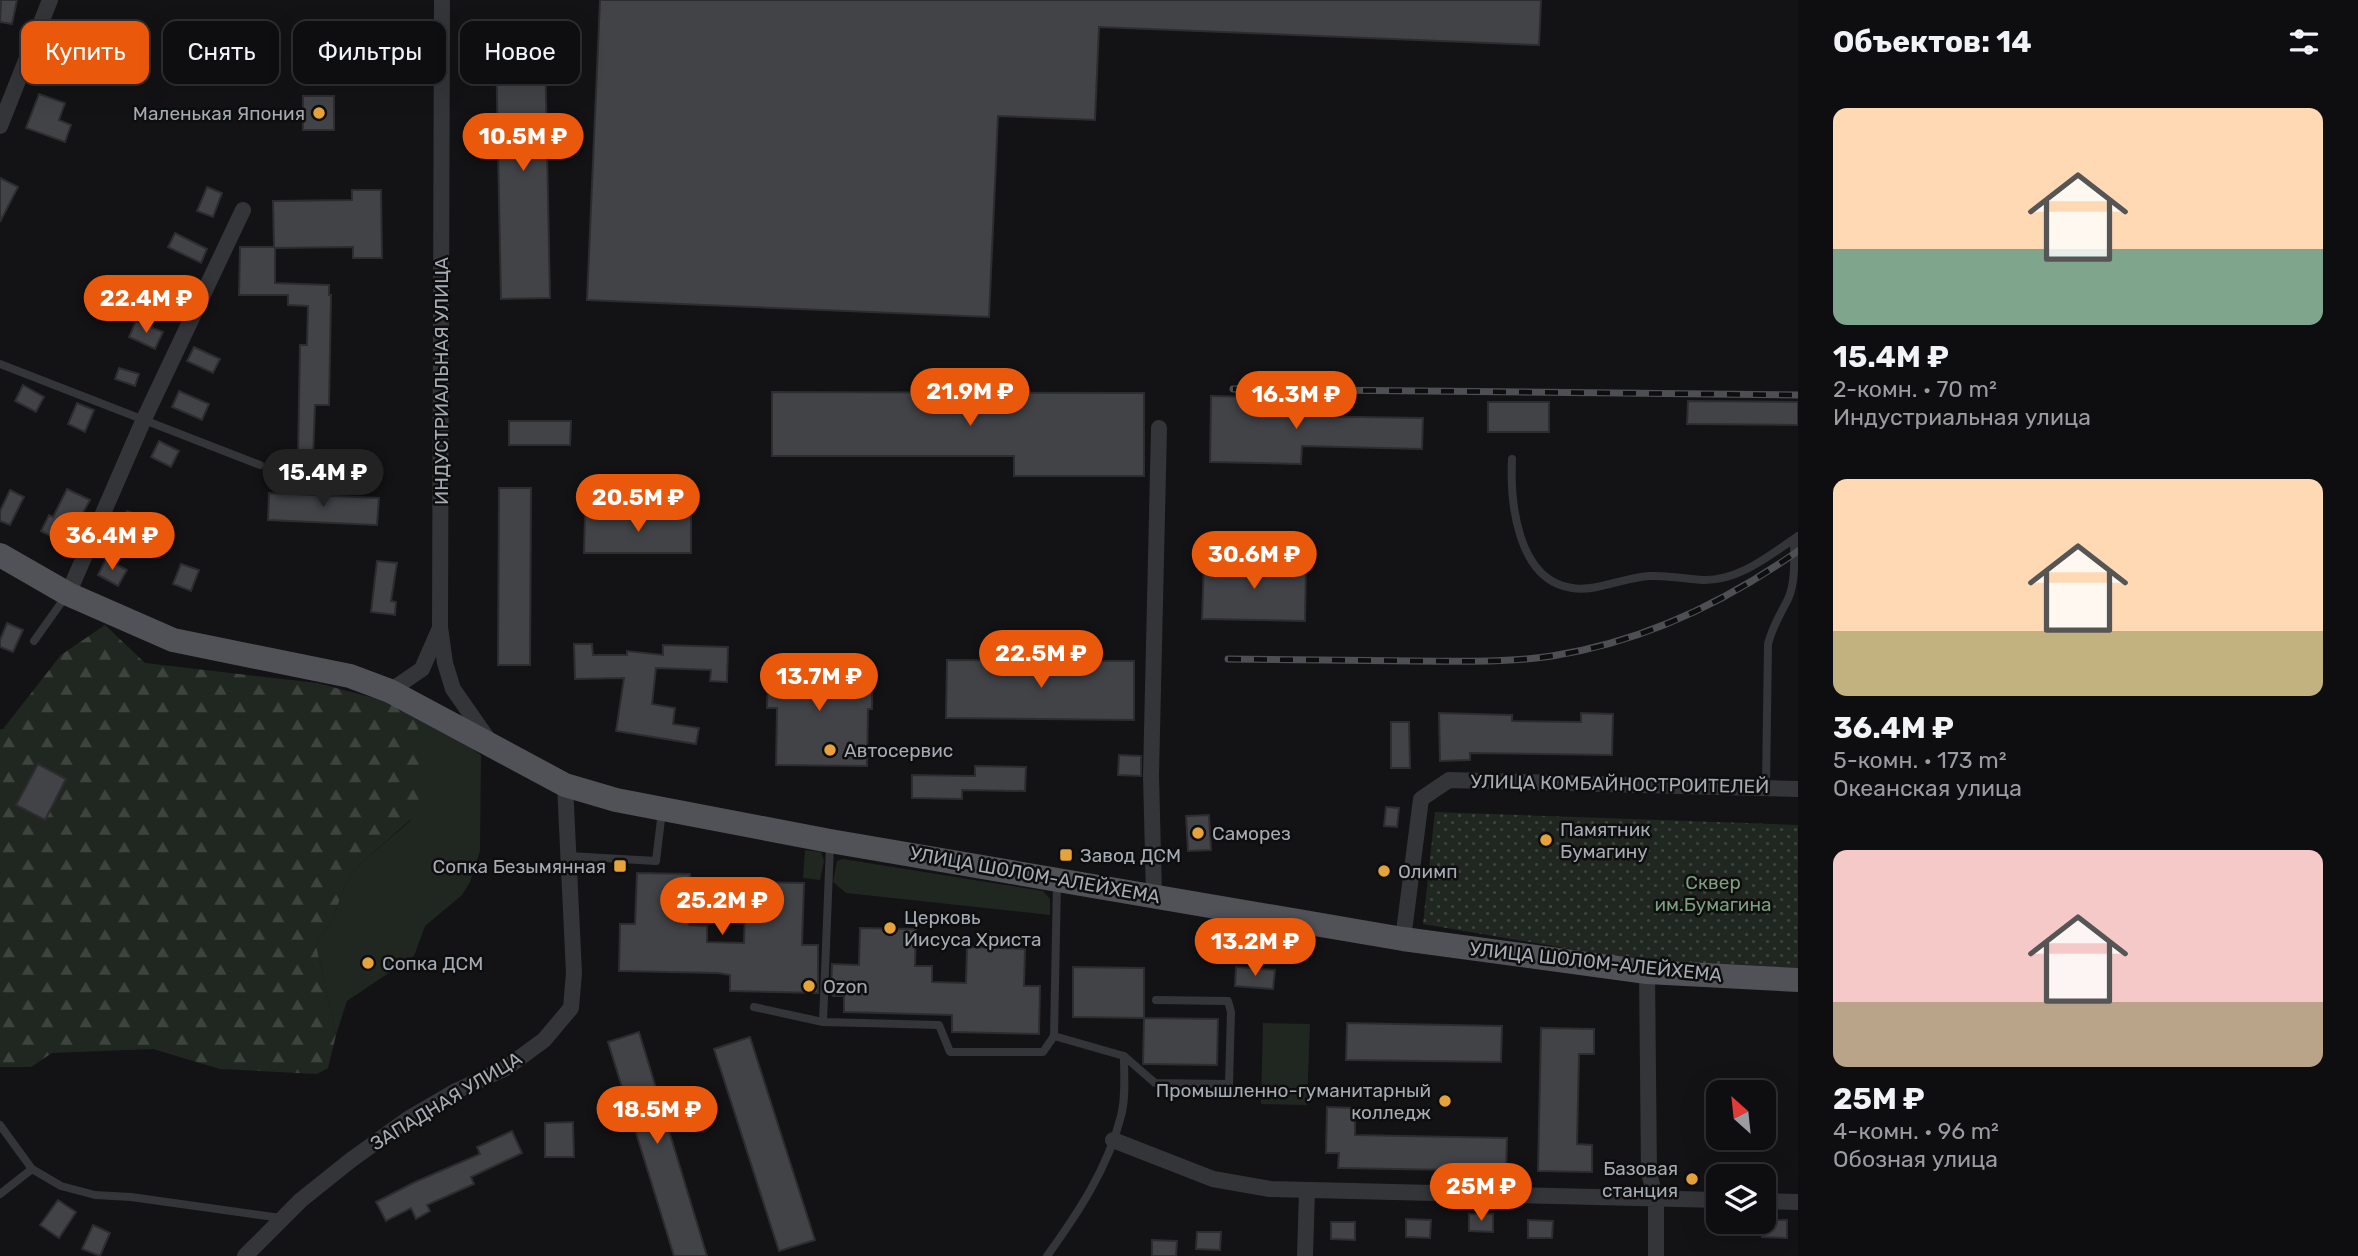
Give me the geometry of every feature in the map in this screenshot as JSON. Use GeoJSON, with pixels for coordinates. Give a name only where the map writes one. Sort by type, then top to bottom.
{"type":"FeatureCollection","features":[{"type":"Feature","properties":{"kind":"main road","name":"УЛИЦА ШОЛОМ-АЛЕЙХЕМА"},"geometry":{"type":"LineString","coordinates":[[0,555],[68,594],[173,640],[350,676],[390,691],[565,785],[616,800],[830,841],[1403,939],[1647,972],[1798,980]]}},
{"type":"Feature","properties":{"kind":"street"},"geometry":{"type":"LineString","coordinates":[[0,126],[50,0]]}},
{"type":"Feature","properties":{"kind":"street","name":"ИНДУСТРИАЛЬНАЯ УЛИЦА"},"geometry":{"type":"LineString","coordinates":[[442,0],[440,627],[445,663],[453,689],[493,747]]}},
{"type":"Feature","properties":{"kind":"street"},"geometry":{"type":"LineString","coordinates":[[68,594],[144,419],[243,210]]}},
{"type":"Feature","properties":{"kind":"street"},"geometry":{"type":"LineString","coordinates":[[1154,895],[1151,775],[1159,428]]}},
{"type":"Feature","properties":{"kind":"street"},"geometry":{"type":"LineString","coordinates":[[390,691],[422,669],[440,627]]}},
{"type":"Feature","properties":{"kind":"street","name":"УЛИЦА КОМБАЙНОСТРОИТЕЛЕЙ"},"geometry":{"type":"LineString","coordinates":[[1403,939],[1421,799],[1449,780],[1798,789]]}},
{"type":"Feature","properties":{"kind":"street","name":"ЗАПАДНАЯ УЛИЦА"},"geometry":{"type":"LineString","coordinates":[[245,1256],[301,1200],[351,1160],[408,1119],[456,1091],[506,1068],[544,1040],[571,1007],[574,973],[565,785]]}},
{"type":"Feature","properties":{"kind":"street"},"geometry":{"type":"LineString","coordinates":[[1647,972],[1649,1173],[1656,1199],[1656,1256]]}},
{"type":"Feature","properties":{"kind":"street"},"geometry":{"type":"LineString","coordinates":[[1113,1140],[1213,1179],[1270,1189],[1706,1200]]}},
{"type":"Feature","properties":{"kind":"street"},"geometry":{"type":"LineString","coordinates":[[1305,1256],[1307,1191]]}},
{"type":"Feature","properties":{"kind":"street"},"geometry":{"type":"LineString","coordinates":[[1776,1201],[1798,1202]]}},
{"type":"Feature","properties":{"kind":"lane"},"geometry":{"type":"LineString","coordinates":[[0,364],[260,465]]}},
{"type":"Feature","properties":{"kind":"lane"},"geometry":{"type":"LineString","coordinates":[[1512,459],[1514,510],[1526,551],[1550,579],[1571,588],[1592,587],[1653,575],[1719,579],[1754,566],[1796,537]]}},
{"type":"Feature","properties":{"kind":"lane"},"geometry":{"type":"LineString","coordinates":[[1766,787],[1768,645],[1774,623],[1792,585],[1796,537]]}},
{"type":"Feature","properties":{"kind":"lane"},"geometry":{"type":"LineString","coordinates":[[34,641],[68,594]]}},
{"type":"Feature","properties":{"kind":"lane"},"geometry":{"type":"LineString","coordinates":[[569,856],[656,861],[662,809]]}},
{"type":"Feature","properties":{"kind":"lane"},"geometry":{"type":"LineString","coordinates":[[823,1022],[830,841]]}},
{"type":"Feature","properties":{"kind":"lane"},"geometry":{"type":"LineString","coordinates":[[754,1007],[823,1022],[939,1026],[950,1052],[1043,1052],[1054,1036],[1057,879]]}},
{"type":"Feature","properties":{"kind":"lane"},"geometry":{"type":"LineString","coordinates":[[1054,1036],[1124,1056],[1155,1083],[1229,1084],[1231,1012],[1228,1001],[1156,1000]]}},
{"type":"Feature","properties":{"kind":"lane"},"geometry":{"type":"LineString","coordinates":[[1047,1256],[1095,1186],[1113,1140],[1122,1115],[1124,1056]]}},
{"type":"Feature","properties":{"kind":"lane"},"geometry":{"type":"LineString","coordinates":[[0,1125],[32,1169],[61,1186],[95,1195],[131,1197],[281,1219]]}},
{"type":"Feature","properties":{"kind":"lane"},"geometry":{"type":"LineString","coordinates":[[0,1194],[32,1169]]}},
{"type":"Feature","properties":{"kind":"green space"},"geometry":{"type":"Polygon","coordinates":[[[105,625],[145,663],[317,683],[416,709],[424,787],[410,820],[358,866],[345,885],[333,918],[316,945],[336,1035],[328,1068],[317,1074],[220,1069],[153,1049],[52,1053],[31,1067],[0,1067],[0,729],[3,729],[61,655],[105,625]]]}},
{"type":"Feature","properties":{"kind":"green space"},"geometry":{"type":"Polygon","coordinates":[[[416,709],[481,755],[480,851],[470,882],[462,895],[425,926],[414,956],[347,1001],[336,1035],[316,945],[333,918],[345,885],[358,866],[410,821],[416,709]]]}},
{"type":"Feature","properties":{"kind":"green space","name":"Сквер им.Бумагина"},"geometry":{"type":"Polygon","coordinates":[[[1435,812],[1798,825],[1798,969],[1648,962],[1423,924],[1435,812]]]}},
{"type":"Feature","properties":{"kind":"green space"},"geometry":{"type":"Polygon","coordinates":[[[805,850],[821,852],[824,861],[820,880],[803,878],[805,850]]]}},
{"type":"Feature","properties":{"kind":"green space"},"geometry":{"type":"Polygon","coordinates":[[[843,859],[1043,891],[1050,899],[1050,915],[846,893],[833,882],[837,861],[843,859]]]}},
{"type":"Feature","properties":{"kind":"green space"},"geometry":{"type":"Polygon","coordinates":[[[1263,1023],[1310,1024],[1307,1105],[1261,1104],[1263,1023]]]}},
{"type":"Feature","properties":{"kind":"building"},"geometry":{"type":"Polygon","coordinates":[[[1,0],[17,0],[12,24],[0,22],[1,0]]]}},
{"type":"Feature","properties":{"kind":"building"},"geometry":{"type":"Polygon","coordinates":[[[600,0],[1541,0],[1539,45],[1099,27],[1095,120],[998,116],[989,317],[587,300],[600,0]]]}},
{"type":"Feature","properties":{"kind":"building"},"geometry":{"type":"Polygon","coordinates":[[[497,84],[546,84],[550,298],[501,299],[497,84]]]}},
{"type":"Feature","properties":{"kind":"building"},"geometry":{"type":"Polygon","coordinates":[[[39,94],[65,103],[59,120],[71,125],[65,142],[26,128],[39,94]]]}},
{"type":"Feature","properties":{"kind":"building","name":"Маленькая Япония"},"geometry":{"type":"Polygon","coordinates":[[[303,96],[334,96],[334,130],[303,130],[303,96]]]}},
{"type":"Feature","properties":{"kind":"building"},"geometry":{"type":"Polygon","coordinates":[[[0,178],[18,187],[0,222],[0,178]]]}},
{"type":"Feature","properties":{"kind":"building"},"geometry":{"type":"Polygon","coordinates":[[[207,187],[222,193],[213,217],[197,211],[207,187]]]}},
{"type":"Feature","properties":{"kind":"building"},"geometry":{"type":"Polygon","coordinates":[[[352,190],[381,190],[382,258],[353,258],[353,247],[275,248],[275,283],[329,285],[331,295],[329,405],[315,405],[313,457],[298,457],[300,345],[307,345],[308,306],[288,305],[288,295],[239,295],[240,247],[274,247],[273,201],[352,200],[352,190]]]}},
{"type":"Feature","properties":{"kind":"building"},"geometry":{"type":"Polygon","coordinates":[[[175,233],[207,249],[201,263],[168,247],[175,233]]]}},
{"type":"Feature","properties":{"kind":"building"},"geometry":{"type":"Polygon","coordinates":[[[136,321],[163,332],[155,349],[129,337],[136,321]]]}},
{"type":"Feature","properties":{"kind":"building"},"geometry":{"type":"Polygon","coordinates":[[[194,347],[220,359],[213,373],[187,361],[194,347]]]}},
{"type":"Feature","properties":{"kind":"building"},"geometry":{"type":"Polygon","coordinates":[[[119,368],[139,374],[135,386],[115,379],[119,368]]]}},
{"type":"Feature","properties":{"kind":"building"},"geometry":{"type":"Polygon","coordinates":[[[23,385],[44,397],[36,412],[15,401],[23,385]]]}},
{"type":"Feature","properties":{"kind":"building"},"geometry":{"type":"Polygon","coordinates":[[[179,391],[209,404],[202,420],[172,407],[179,391]]]}},
{"type":"Feature","properties":{"kind":"building"},"geometry":{"type":"Polygon","coordinates":[[[772,392],[1144,393],[1144,476],[1014,476],[1014,456],[772,456],[772,392]]]}},
{"type":"Feature","properties":{"kind":"building"},"geometry":{"type":"Polygon","coordinates":[[[1211,396],[1296,398],[1296,416],[1423,418],[1422,449],[1302,446],[1301,464],[1210,462],[1211,396]]]}},
{"type":"Feature","properties":{"kind":"building"},"geometry":{"type":"Polygon","coordinates":[[[1688,401],[1798,402],[1798,425],[1687,424],[1688,401]]]}},
{"type":"Feature","properties":{"kind":"building"},"geometry":{"type":"Polygon","coordinates":[[[1488,402],[1549,402],[1549,432],[1488,432],[1488,402]]]}},
{"type":"Feature","properties":{"kind":"building"},"geometry":{"type":"Polygon","coordinates":[[[77,403],[94,410],[85,432],[68,424],[77,403]]]}},
{"type":"Feature","properties":{"kind":"building"},"geometry":{"type":"Polygon","coordinates":[[[509,421],[571,421],[570,445],[509,445],[509,421]]]}},
{"type":"Feature","properties":{"kind":"building"},"geometry":{"type":"Polygon","coordinates":[[[159,441],[179,451],[171,467],[151,457],[159,441]]]}},
{"type":"Feature","properties":{"kind":"building"},"geometry":{"type":"Polygon","coordinates":[[[499,488],[531,488],[530,665],[498,665],[499,488]]]}},
{"type":"Feature","properties":{"kind":"building"},"geometry":{"type":"Polygon","coordinates":[[[67,489],[90,500],[66,544],[41,531],[49,515],[53,517],[67,489]]]}},
{"type":"Feature","properties":{"kind":"building"},"geometry":{"type":"Polygon","coordinates":[[[10,490],[24,497],[10,525],[0,521],[0,511],[10,490]]]}},
{"type":"Feature","properties":{"kind":"building"},"geometry":{"type":"Polygon","coordinates":[[[269,493],[379,498],[377,525],[268,520],[269,493]]]}},
{"type":"Feature","properties":{"kind":"building"},"geometry":{"type":"Polygon","coordinates":[[[127,511],[151,520],[145,535],[121,526],[127,511]]]}},
{"type":"Feature","properties":{"kind":"building"},"geometry":{"type":"Polygon","coordinates":[[[585,515],[691,515],[691,553],[584,553],[585,515]]]}},
{"type":"Feature","properties":{"kind":"building"},"geometry":{"type":"Polygon","coordinates":[[[106,559],[127,570],[118,586],[98,575],[106,559]]]}},
{"type":"Feature","properties":{"kind":"building"},"geometry":{"type":"Polygon","coordinates":[[[1204,560],[1306,562],[1305,621],[1202,619],[1204,560]]]}},
{"type":"Feature","properties":{"kind":"building"},"geometry":{"type":"Polygon","coordinates":[[[377,561],[397,563],[391,601],[396,602],[395,615],[371,612],[377,561]]]}},
{"type":"Feature","properties":{"kind":"building"},"geometry":{"type":"Polygon","coordinates":[[[181,564],[199,570],[191,591],[173,584],[181,564]]]}},
{"type":"Feature","properties":{"kind":"building"},"geometry":{"type":"Polygon","coordinates":[[[7,623],[23,630],[13,652],[0,647],[7,623]]]}},
{"type":"Feature","properties":{"kind":"building"},"geometry":{"type":"Polygon","coordinates":[[[574,644],[592,644],[593,655],[627,655],[627,651],[663,655],[663,645],[728,647],[727,682],[710,681],[711,670],[656,668],[652,704],[675,708],[673,724],[699,728],[696,744],[616,731],[624,678],[575,679],[574,644]]]}},
{"type":"Feature","properties":{"kind":"building"},"geometry":{"type":"Polygon","coordinates":[[[768,660],[853,661],[853,686],[872,686],[872,709],[868,709],[867,766],[776,765],[777,708],[767,708],[768,660]]]}},
{"type":"Feature","properties":{"kind":"building"},"geometry":{"type":"Polygon","coordinates":[[[947,660],[1134,661],[1134,720],[946,718],[947,660]]]}},
{"type":"Feature","properties":{"kind":"building"},"geometry":{"type":"Polygon","coordinates":[[[1439,713],[1512,715],[1512,721],[1581,722],[1581,713],[1613,714],[1612,755],[1470,753],[1470,760],[1440,761],[1439,713]]]}},
{"type":"Feature","properties":{"kind":"building"},"geometry":{"type":"Polygon","coordinates":[[[1391,722],[1409,722],[1410,768],[1391,768],[1391,722]]]}},
{"type":"Feature","properties":{"kind":"building"},"geometry":{"type":"Polygon","coordinates":[[[1119,755],[1141,756],[1141,776],[1118,775],[1119,755]]]}},
{"type":"Feature","properties":{"kind":"building"},"geometry":{"type":"Polygon","coordinates":[[[38,764],[66,779],[45,820],[16,805],[38,764]]]}},
{"type":"Feature","properties":{"kind":"building"},"geometry":{"type":"Polygon","coordinates":[[[975,766],[1026,767],[1025,791],[962,790],[962,799],[912,798],[912,775],[975,776],[975,766]]]}},
{"type":"Feature","properties":{"kind":"building"},"geometry":{"type":"Polygon","coordinates":[[[1386,807],[1399,808],[1397,827],[1384,826],[1386,807]]]}},
{"type":"Feature","properties":{"kind":"building","name":"Саморез"},"geometry":{"type":"Polygon","coordinates":[[[1209,815],[1211,850],[1188,851],[1186,816],[1209,815]]]}},
{"type":"Feature","properties":{"kind":"building"},"geometry":{"type":"Polygon","coordinates":[[[637,873],[690,874],[689,925],[707,926],[707,942],[744,943],[746,882],[804,883],[802,945],[818,945],[818,993],[730,991],[730,975],[718,973],[619,971],[620,924],[635,924],[637,873]]]}},
{"type":"Feature","properties":{"kind":"building"},"geometry":{"type":"Polygon","coordinates":[[[860,928],[916,929],[915,966],[932,966],[932,982],[966,983],[967,947],[1025,949],[1024,986],[1040,986],[1039,1034],[952,1032],[952,1015],[844,1012],[844,996],[833,996],[831,993],[832,964],[859,965],[860,928]]]}},
{"type":"Feature","properties":{"kind":"building"},"geometry":{"type":"Polygon","coordinates":[[[1073,967],[1144,968],[1144,1018],[1073,1017],[1073,967]]]}},
{"type":"Feature","properties":{"kind":"building"},"geometry":{"type":"Polygon","coordinates":[[[1236,967],[1275,970],[1273,989],[1235,986],[1236,967]]]}},
{"type":"Feature","properties":{"kind":"building"},"geometry":{"type":"Polygon","coordinates":[[[1144,1018],[1218,1019],[1217,1065],[1143,1064],[1144,1018]]]}},
{"type":"Feature","properties":{"kind":"building"},"geometry":{"type":"Polygon","coordinates":[[[1347,1023],[1502,1026],[1501,1062],[1346,1060],[1347,1023]]]}},
{"type":"Feature","properties":{"kind":"building"},"geometry":{"type":"Polygon","coordinates":[[[1541,1028],[1594,1029],[1594,1054],[1579,1054],[1577,1144],[1592,1145],[1592,1172],[1538,1171],[1541,1028]]]}},
{"type":"Feature","properties":{"kind":"building"},"geometry":{"type":"Polygon","coordinates":[[[639,1032],[707,1256],[674,1256],[608,1042],[639,1032]]]}},
{"type":"Feature","properties":{"kind":"building"},"geometry":{"type":"Polygon","coordinates":[[[750,1037],[815,1240],[779,1251],[714,1049],[750,1037]]]}},
{"type":"Feature","properties":{"kind":"building"},"geometry":{"type":"Polygon","coordinates":[[[1327,1107],[1355,1108],[1355,1135],[1507,1138],[1506,1171],[1338,1168],[1339,1153],[1326,1153],[1327,1107]]]}},
{"type":"Feature","properties":{"kind":"building"},"geometry":{"type":"Polygon","coordinates":[[[573,1122],[574,1157],[545,1157],[545,1123],[573,1122]]]}},
{"type":"Feature","properties":{"kind":"building"},"geometry":{"type":"Polygon","coordinates":[[[512,1131],[522,1153],[471,1177],[474,1184],[427,1205],[430,1211],[416,1219],[411,1208],[386,1221],[376,1202],[480,1154],[477,1147],[512,1131]]]}},
{"type":"Feature","properties":{"kind":"building"},"geometry":{"type":"Polygon","coordinates":[[[58,1200],[76,1212],[59,1238],[40,1225],[58,1200]]]}},
{"type":"Feature","properties":{"kind":"building"},"geometry":{"type":"Polygon","coordinates":[[[1469,1214],[1493,1214],[1493,1232],[1469,1231],[1469,1214]]]}},
{"type":"Feature","properties":{"kind":"building"},"geometry":{"type":"Polygon","coordinates":[[[1406,1219],[1431,1220],[1430,1238],[1406,1237],[1406,1219]]]}},
{"type":"Feature","properties":{"kind":"building"},"geometry":{"type":"Polygon","coordinates":[[[1528,1220],[1553,1221],[1552,1238],[1528,1238],[1528,1220]]]}},
{"type":"Feature","properties":{"kind":"building"},"geometry":{"type":"Polygon","coordinates":[[[1776,1220],[1787,1220],[1787,1238],[1762,1237],[1762,1234],[1776,1234],[1776,1220]]]}},
{"type":"Feature","properties":{"kind":"building"},"geometry":{"type":"Polygon","coordinates":[[[1331,1222],[1355,1222],[1355,1240],[1331,1239],[1331,1222]]]}},
{"type":"Feature","properties":{"kind":"building"},"geometry":{"type":"Polygon","coordinates":[[[93,1225],[110,1233],[100,1256],[82,1249],[93,1225]]]}},
{"type":"Feature","properties":{"kind":"building"},"geometry":{"type":"Polygon","coordinates":[[[1197,1232],[1221,1232],[1220,1250],[1196,1249],[1197,1232]]]}},
{"type":"Feature","properties":{"kind":"building"},"geometry":{"type":"Polygon","coordinates":[[[1152,1240],[1177,1241],[1176,1256],[1152,1256],[1152,1240]]]}},
{"type":"Feature","properties":{"kind":"railway"},"geometry":{"type":"LineString","coordinates":[[1233,389],[1798,395]]}},
{"type":"Feature","properties":{"kind":"railway"},"geometry":{"type":"LineString","coordinates":[[1228,659],[1483,661],[1518,660],[1585,650],[1681,618],[1741,587],[1798,551]]}},
{"type":"Feature","properties":{"kind":"place","name":"Маленькая Япония"},"geometry":{"type":"Point","coordinates":[319,113]}},
{"type":"Feature","properties":{"kind":"place","name":"Автосервис"},"geometry":{"type":"Point","coordinates":[830,750]}},
{"type":"Feature","properties":{"kind":"place","name":"Саморез"},"geometry":{"type":"Point","coordinates":[1198,833]}},
{"type":"Feature","properties":{"kind":"place","name":"Памятник Бумагину"},"geometry":{"type":"Point","coordinates":[1546,840]}},
{"type":"Feature","properties":{"kind":"place","name":"Завод ДСМ"},"geometry":{"type":"Point","coordinates":[1066,855]}},
{"type":"Feature","properties":{"kind":"place","name":"Сопка Безымянная"},"geometry":{"type":"Point","coordinates":[620,866]}},
{"type":"Feature","properties":{"kind":"place","name":"Олимп"},"geometry":{"type":"Point","coordinates":[1384,871]}},
{"type":"Feature","properties":{"kind":"place","name":"Церковь Иисуса Христа"},"geometry":{"type":"Point","coordinates":[890,928]}},
{"type":"Feature","properties":{"kind":"place","name":"Сопка ДСМ"},"geometry":{"type":"Point","coordinates":[368,963]}},
{"type":"Feature","properties":{"kind":"place","name":"Ozon"},"geometry":{"type":"Point","coordinates":[809,986]}},
{"type":"Feature","properties":{"kind":"place","name":"Промышленно-гуманитарный колледж"},"geometry":{"type":"Point","coordinates":[1445,1101]}},
{"type":"Feature","properties":{"kind":"place","name":"Базовая станция"},"geometry":{"type":"Point","coordinates":[1692,1179]}}]}
